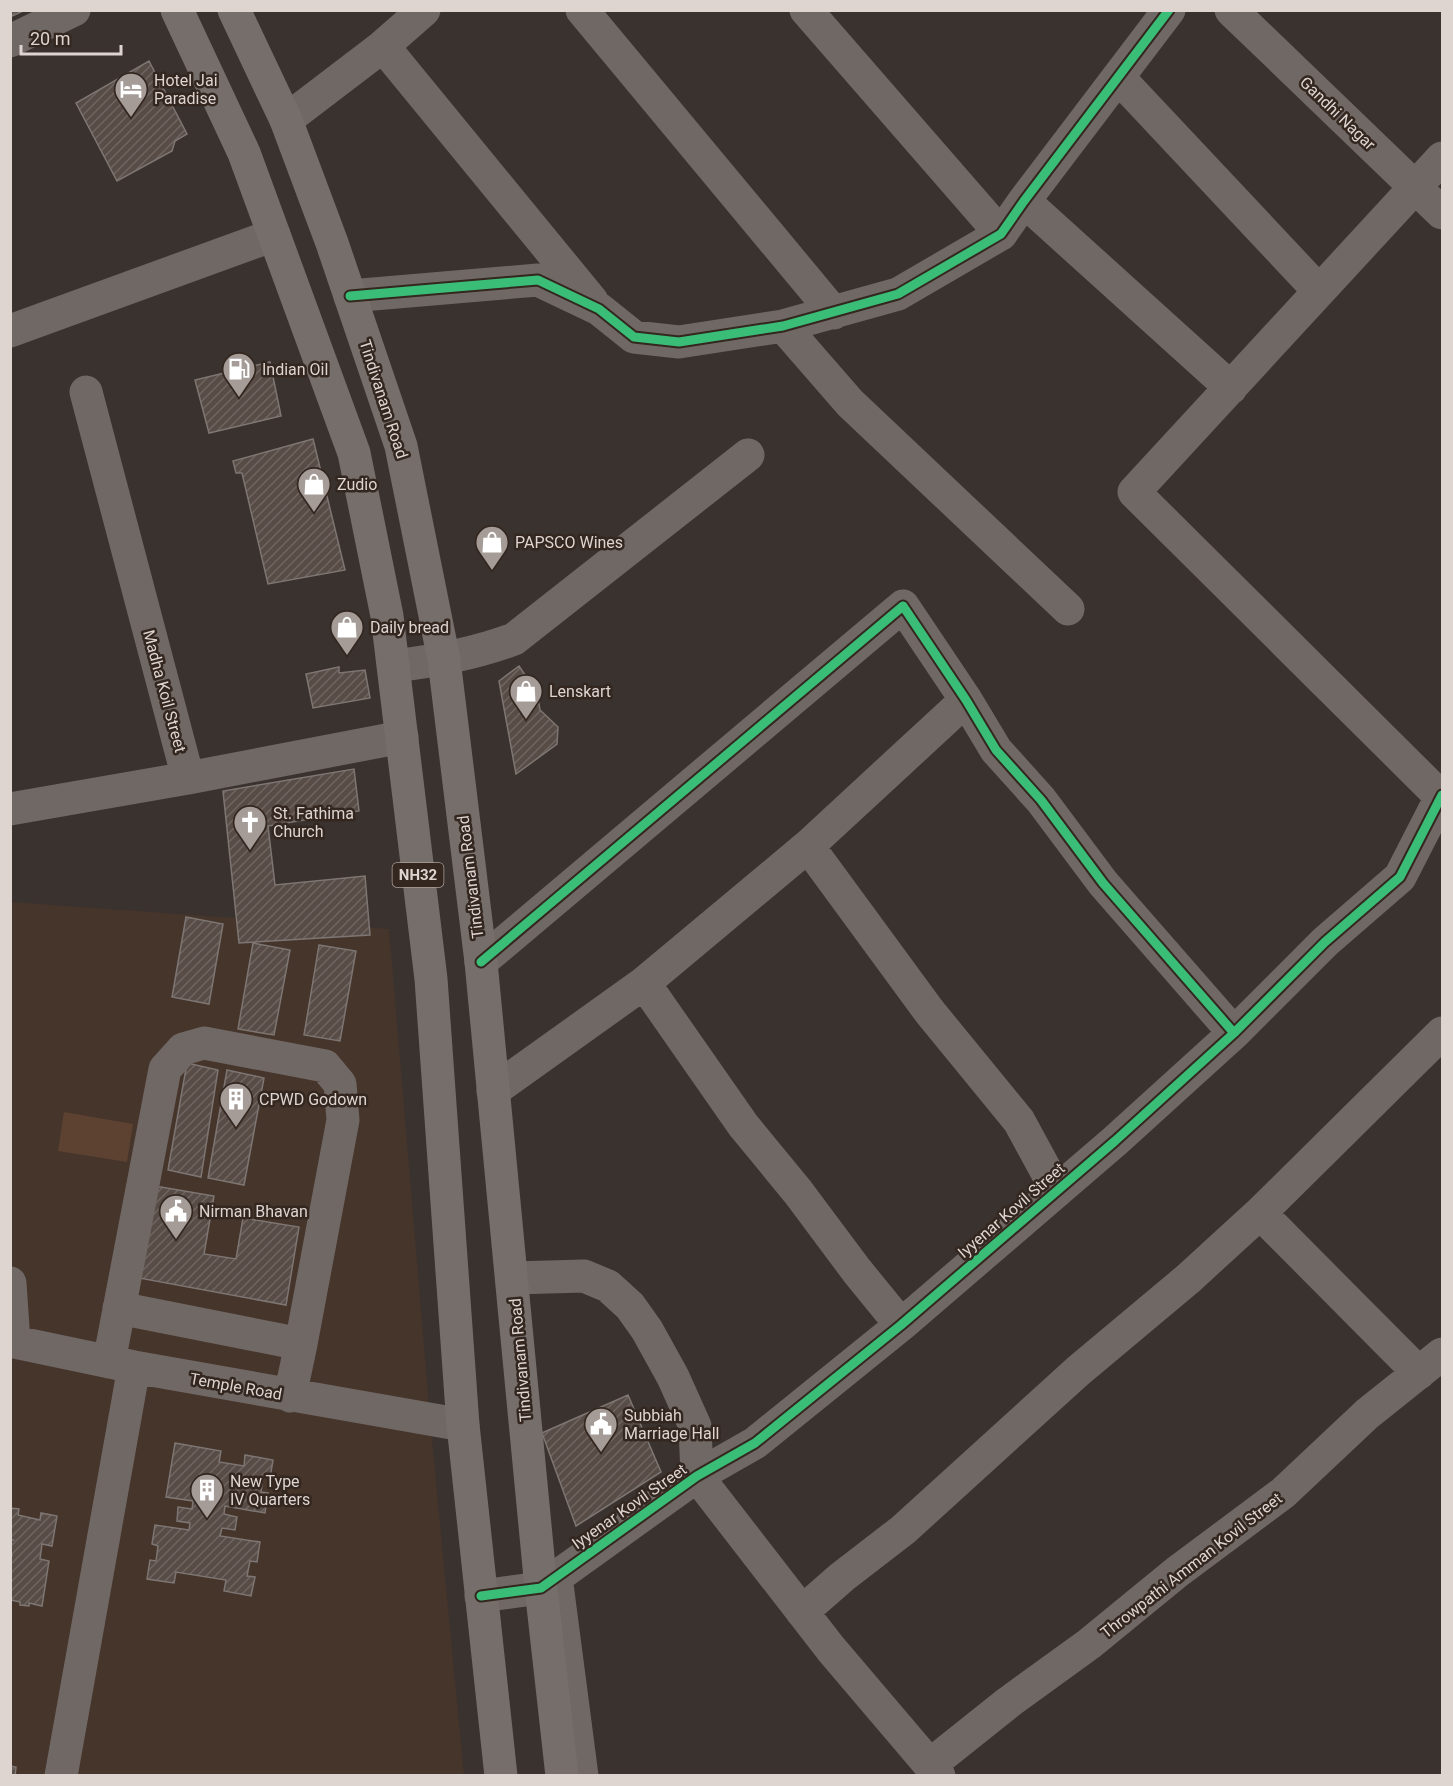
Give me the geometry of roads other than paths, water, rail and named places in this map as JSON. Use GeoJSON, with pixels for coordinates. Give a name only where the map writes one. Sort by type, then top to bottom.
{"type":"FeatureCollection","features":[{"type":"Feature","properties":{"kind":"highway","name":"NH32"},"geometry":{"type":"LineString","coordinates":[[177,10],[244,153],[354,453],[387,616],[431,979],[463,1425],[501,1776]]}},
{"type":"Feature","properties":{"kind":"highway","name":"Tindivanam Road"},"geometry":{"type":"LineString","coordinates":[[234,10],[286,120],[350,296],[401,446],[444,660],[481,962],[513,1278],[549,1582],[562,1776]]}},
{"type":"Feature","properties":{"kind":"street"},"geometry":{"type":"LineString","coordinates":[[10,41],[74,10]]}},
{"type":"Feature","properties":{"kind":"street"},"geometry":{"type":"LineString","coordinates":[[286,120],[383,46],[424,10]]}},
{"type":"Feature","properties":{"kind":"street"},"geometry":{"type":"LineString","coordinates":[[582,10],[834,313]]}},
{"type":"Feature","properties":{"kind":"street"},"geometry":{"type":"LineString","coordinates":[[806,10],[1001,234]]}},
{"type":"Feature","properties":{"kind":"street"},"geometry":{"type":"LineString","coordinates":[[383,46],[599,309],[634,337],[679,342],[783,326],[898,294],[1001,234],[1169,10]]}},
{"type":"Feature","properties":{"kind":"street","name":"Gandhi Nagar"},"geometry":{"type":"LineString","coordinates":[[1231,10],[1443,213]]}},
{"type":"Feature","properties":{"kind":"street"},"geometry":{"type":"LineString","coordinates":[[1118,77],[1319,291]]}},
{"type":"Feature","properties":{"kind":"street"},"geometry":{"type":"LineString","coordinates":[[1442,797],[1134,492],[1443,158]]}},
{"type":"Feature","properties":{"kind":"street"},"geometry":{"type":"LineString","coordinates":[[1024,201],[1231,388]]}},
{"type":"Feature","properties":{"kind":"street"},"geometry":{"type":"LineString","coordinates":[[10,331],[274,235]]}},
{"type":"Feature","properties":{"kind":"street"},"geometry":{"type":"LineString","coordinates":[[350,296],[538,280],[599,309]]}},
{"type":"Feature","properties":{"kind":"street"},"geometry":{"type":"LineString","coordinates":[[783,326],[850,403],[1068,609]]}},
{"type":"Feature","properties":{"kind":"street","name":"Madha Koil Street"},"geometry":{"type":"LineString","coordinates":[[86,392],[188,778]]}},
{"type":"Feature","properties":{"kind":"street"},"geometry":{"type":"LineString","coordinates":[[394,666],[444,660],[475,653],[514,639],[748,455]]}},
{"type":"Feature","properties":{"kind":"street"},"geometry":{"type":"LineString","coordinates":[[481,962],[903,606],[966,700],[996,750],[1041,800],[1103,883],[1234,1033]]}},
{"type":"Feature","properties":{"kind":"street"},"geometry":{"type":"LineString","coordinates":[[493,1090],[644,983],[808,846],[966,700]]}},
{"type":"Feature","properties":{"kind":"street"},"geometry":{"type":"LineString","coordinates":[[10,809],[402,737]]}},
{"type":"Feature","properties":{"kind":"street","name":"Iyyenar Kovil Street"},"geometry":{"type":"LineString","coordinates":[[549,1582],[697,1476],[755,1443],[901,1325],[1115,1141],[1234,1033],[1325,942],[1400,876],[1442,797]]}},
{"type":"Feature","properties":{"kind":"street"},"geometry":{"type":"LineString","coordinates":[[808,846],[929,1011],[1019,1121],[1057,1191]]}},
{"type":"Feature","properties":{"kind":"street"},"geometry":{"type":"LineString","coordinates":[[644,983],[743,1125],[901,1325]]}},
{"type":"Feature","properties":{"kind":"street"},"geometry":{"type":"LineString","coordinates":[[802,1612],[842,1577],[903,1530],[1078,1371],[1189,1278],[1260,1213],[1443,1033]]}},
{"type":"Feature","properties":{"kind":"street"},"geometry":{"type":"LineString","coordinates":[[61,1776],[121,1365],[118,1308],[165,1069],[183,1049],[204,1043],[325,1066],[340,1084],[343,1120],[290,1396]]}},
{"type":"Feature","properties":{"kind":"street"},"geometry":{"type":"LineString","coordinates":[[1260,1213],[1431,1363]]}},
{"type":"Feature","properties":{"kind":"street"},"geometry":{"type":"LineString","coordinates":[[513,1278],[584,1276],[608,1286],[630,1305],[673,1377],[695,1426],[697,1476],[802,1612],[934,1770]]}},
{"type":"Feature","properties":{"kind":"street"},"geometry":{"type":"LineString","coordinates":[[10,1283],[12,1341]]}},
{"type":"Feature","properties":{"kind":"street"},"geometry":{"type":"LineString","coordinates":[[118,1308],[301,1344]]}},
{"type":"Feature","properties":{"kind":"street","name":"Temple Road"},"geometry":{"type":"LineString","coordinates":[[12,1341],[121,1365],[463,1425]]}},
{"type":"Feature","properties":{"kind":"street","name":"Throwpathi Amman Kovil Street"},"geometry":{"type":"LineString","coordinates":[[934,1770],[1009,1702],[1089,1644],[1177,1572],[1283,1493],[1367,1414],[1431,1363]]}},
{"type":"Feature","properties":{"kind":"street"},"geometry":{"type":"LineString","coordinates":[[482,1596],[549,1582],[582,1776]]}},
{"type":"Feature","properties":{"kind":"place","name":"Hotel Jai Paradise"},"geometry":{"type":"Point","coordinates":[131,118]}},
{"type":"Feature","properties":{"kind":"place","name":"Indian Oil"},"geometry":{"type":"Point","coordinates":[239,398]}},
{"type":"Feature","properties":{"kind":"place","name":"Zudio"},"geometry":{"type":"Point","coordinates":[314,513]}},
{"type":"Feature","properties":{"kind":"place","name":"PAPSCO Wines"},"geometry":{"type":"Point","coordinates":[492,571]}},
{"type":"Feature","properties":{"kind":"place","name":"Daily bread"},"geometry":{"type":"Point","coordinates":[347,656]}},
{"type":"Feature","properties":{"kind":"place","name":"Lenskart"},"geometry":{"type":"Point","coordinates":[526,720]}},
{"type":"Feature","properties":{"kind":"place","name":"St. Fathima Church"},"geometry":{"type":"Point","coordinates":[250,851]}},
{"type":"Feature","properties":{"kind":"place","name":"CPWD Godown"},"geometry":{"type":"Point","coordinates":[236,1128]}},
{"type":"Feature","properties":{"kind":"place","name":"Nirman Bhavan"},"geometry":{"type":"Point","coordinates":[176,1240]}},
{"type":"Feature","properties":{"kind":"place","name":"Subbiah Marriage Hall"},"geometry":{"type":"Point","coordinates":[601,1453]}},
{"type":"Feature","properties":{"kind":"place","name":"New Type IV Quarters"},"geometry":{"type":"Point","coordinates":[207,1519]}}]}
